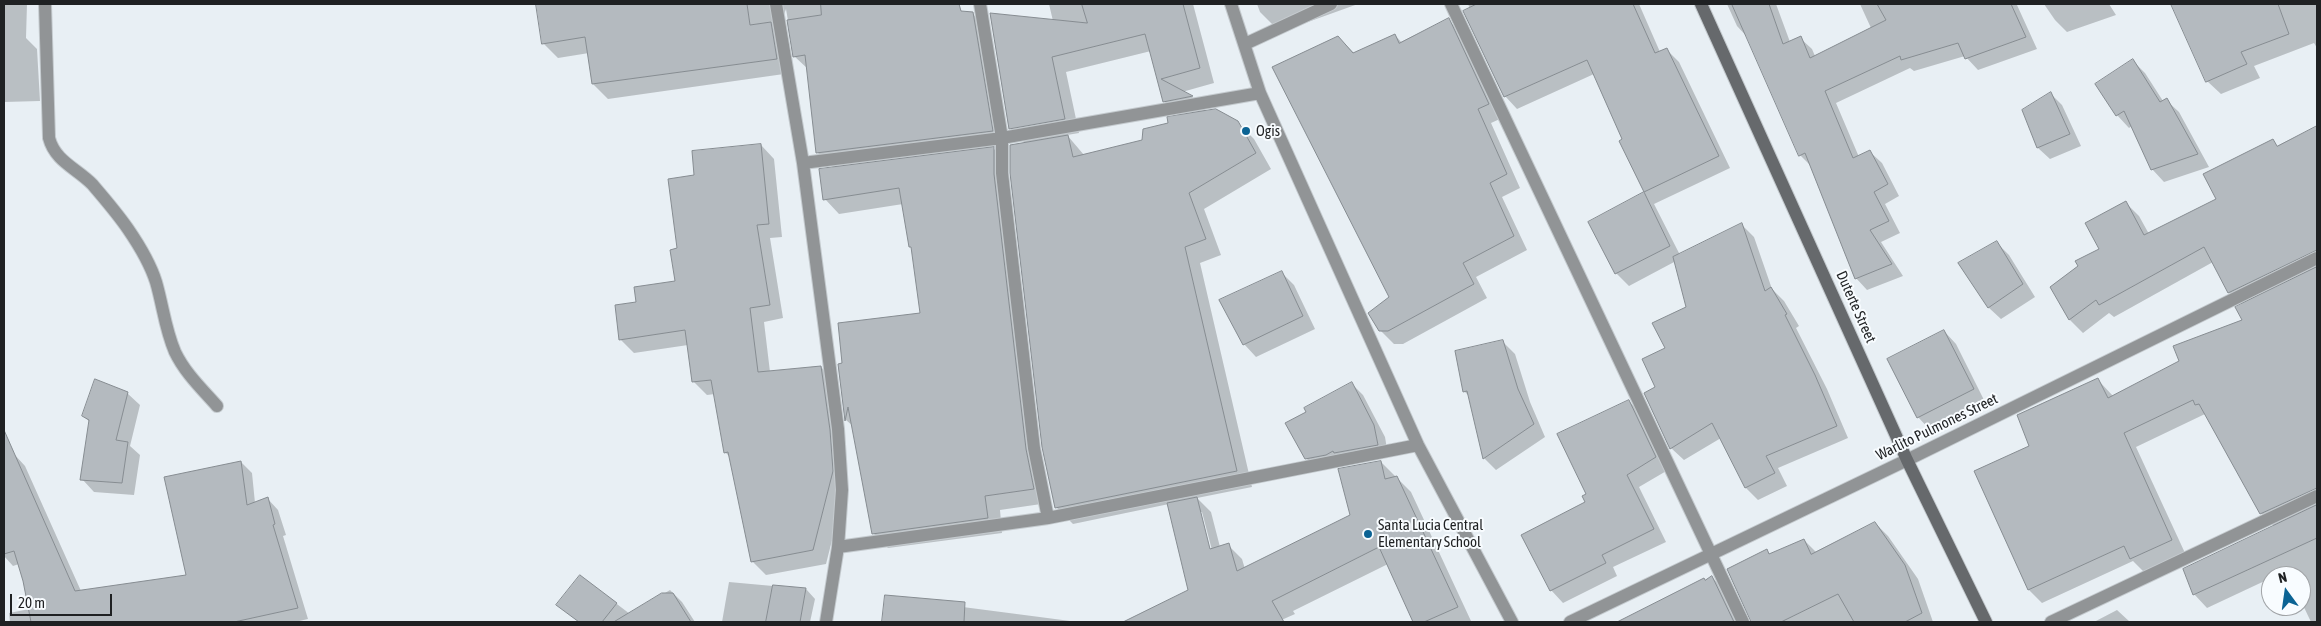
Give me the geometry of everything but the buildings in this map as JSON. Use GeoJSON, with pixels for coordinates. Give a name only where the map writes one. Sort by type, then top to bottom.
{"type":"FeatureCollection","features":[{"type":"Feature","properties":{"kind":"main road","name":"Duterte Street"},"geometry":{"type":"LineString","coordinates":[[1701,4],[1907,460],[1986,622]]}},
{"type":"Feature","properties":{"kind":"street"},"geometry":{"type":"LineString","coordinates":[[45,4],[49,138],[51,146],[62,161],[79,171],[128,228],[149,263],[156,283],[166,330],[176,354],[186,372],[218,406]]}},
{"type":"Feature","properties":{"kind":"street"},"geometry":{"type":"LineString","coordinates":[[776,4],[802,163],[838,429],[842,490],[838,547],[826,622]]}},
{"type":"Feature","properties":{"kind":"street"},"geometry":{"type":"LineString","coordinates":[[980,4],[1002,138],[1002,172],[1034,448],[1048,518]]}},
{"type":"Feature","properties":{"kind":"street"},"geometry":{"type":"LineString","coordinates":[[1232,4],[1260,93],[1418,444],[1512,622]]}},
{"type":"Feature","properties":{"kind":"street"},"geometry":{"type":"LineString","coordinates":[[1244,44],[1331,4]]}},
{"type":"Feature","properties":{"kind":"street"},"geometry":{"type":"LineString","coordinates":[[1451,4],[1743,622]]}},
{"type":"Feature","properties":{"kind":"street"},"geometry":{"type":"LineString","coordinates":[[802,163],[1002,138],[1260,93]]}},
{"type":"Feature","properties":{"kind":"street","name":"Warlito Pulmones Street"},"geometry":{"type":"LineString","coordinates":[[1570,622],[1907,460],[2317,258]]}},
{"type":"Feature","properties":{"kind":"street"},"geometry":{"type":"LineString","coordinates":[[838,547],[1048,518],[1418,444]]}},
{"type":"Feature","properties":{"kind":"street"},"geometry":{"type":"LineString","coordinates":[[2051,622],[2317,496]]}},
{"type":"Feature","properties":{"kind":"place","name":"Ogis"},"geometry":{"type":"Point","coordinates":[1246,131]}},
{"type":"Feature","properties":{"kind":"place","name":"Santa Lucia Central Elementary School"},"geometry":{"type":"Point","coordinates":[1368,534]}}]}
